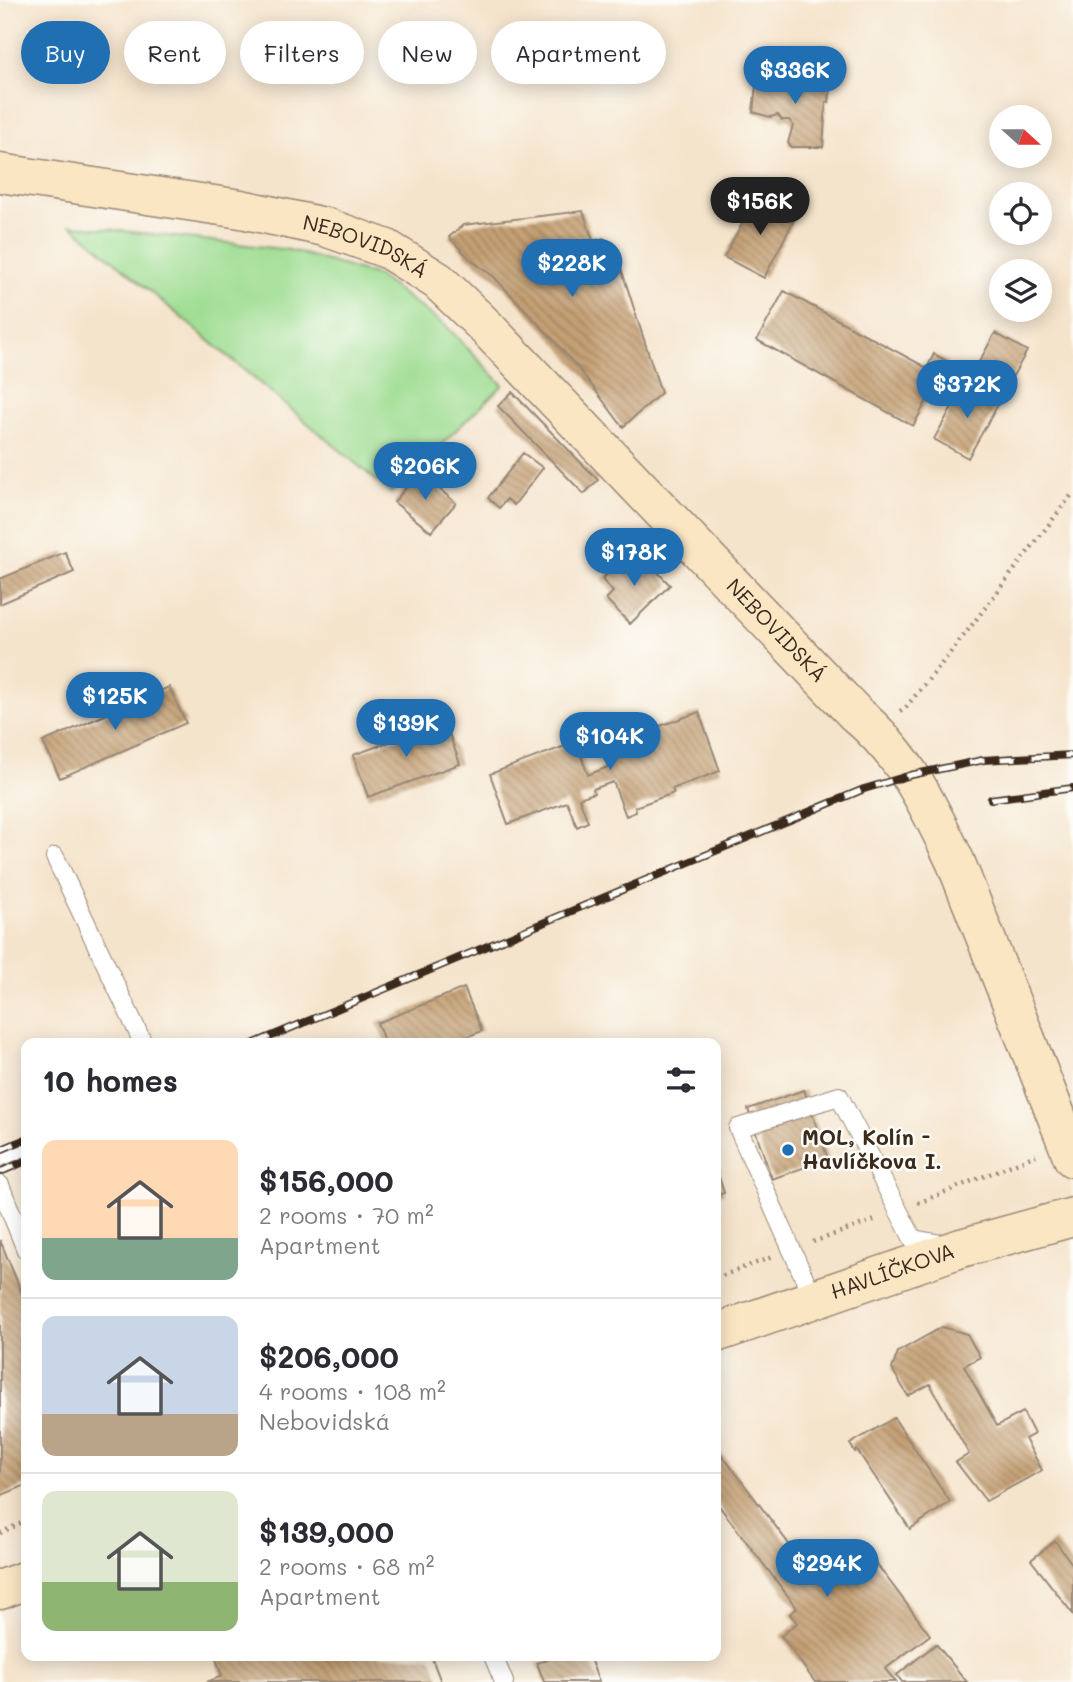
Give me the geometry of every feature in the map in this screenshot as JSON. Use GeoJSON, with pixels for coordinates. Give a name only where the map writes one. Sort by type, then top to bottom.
{"type":"FeatureCollection","features":[{"type":"Feature","properties":{"kind":"street","name":"NEBOVIDSKÁ"},"geometry":{"type":"LineString","coordinates":[[0,173],[241,209],[325,227],[387,249],[438,281],[484,325],[855,713],[875,730],[911,775],[956,863],[1073,1158]]}},
{"type":"Feature","properties":{"kind":"street","name":"HAVLÍČKOVA"},"geometry":{"type":"LineString","coordinates":[[721,1331],[961,1248],[1073,1217]]}},
{"type":"Feature","properties":{"kind":"street"},"geometry":{"type":"LineString","coordinates":[[0,1590],[21,1582]]}},
{"type":"Feature","properties":{"kind":"lane"},"geometry":{"type":"LineString","coordinates":[[55,857],[141,1038]]}},
{"type":"Feature","properties":{"kind":"lane"},"geometry":{"type":"LineString","coordinates":[[814,1300],[738,1128],[839,1096],[913,1239],[961,1248]]}},
{"type":"Feature","properties":{"kind":"lane"},"geometry":{"type":"LineString","coordinates":[[0,1157],[21,1148]]}},
{"type":"Feature","properties":{"kind":"lane"},"geometry":{"type":"LineString","coordinates":[[0,1185],[21,1238]]}},
{"type":"Feature","properties":{"kind":"lane"},"geometry":{"type":"LineString","coordinates":[[496,1661],[504,1682]]}},
{"type":"Feature","properties":{"kind":"path"},"geometry":{"type":"LineString","coordinates":[[875,730],[906,707],[953,651],[1073,493]]}},
{"type":"Feature","properties":{"kind":"path"},"geometry":{"type":"LineString","coordinates":[[0,1533],[21,1523]]}},
{"type":"Feature","properties":{"kind":"green space"},"geometry":{"type":"Polygon","coordinates":[[[71,225],[290,250],[378,276],[447,327],[503,385],[391,493],[71,225]]]}},
{"type":"Feature","properties":{"kind":"building"},"geometry":{"type":"Polygon","coordinates":[[[757,76],[815,78],[814,81],[831,83],[829,102],[826,102],[823,147],[791,147],[788,143],[793,125],[789,120],[782,120],[778,115],[770,117],[753,112],[757,76]]]}},
{"type":"Feature","properties":{"kind":"building"},"geometry":{"type":"Polygon","coordinates":[[[758,195],[796,216],[764,278],[724,257],[758,195]]]}},
{"type":"Feature","properties":{"kind":"building"},"geometry":{"type":"Polygon","coordinates":[[[583,211],[593,241],[603,238],[613,243],[661,393],[623,427],[550,336],[494,277],[469,258],[449,237],[463,225],[583,211]]]}},
{"type":"Feature","properties":{"kind":"building"},"geometry":{"type":"Polygon","coordinates":[[[784,291],[927,368],[934,354],[948,362],[913,426],[757,340],[784,291]]]}},
{"type":"Feature","properties":{"kind":"building"},"geometry":{"type":"Polygon","coordinates":[[[995,333],[1027,351],[1000,399],[968,382],[995,333]]]}},
{"type":"Feature","properties":{"kind":"building"},"geometry":{"type":"Polygon","coordinates":[[[966,382],[1000,401],[968,458],[934,439],[966,382]]]}},
{"type":"Feature","properties":{"kind":"building"},"geometry":{"type":"Polygon","coordinates":[[[512,392],[598,480],[584,494],[498,406],[512,392]]]}},
{"type":"Feature","properties":{"kind":"building"},"geometry":{"type":"Polygon","coordinates":[[[523,453],[543,468],[514,505],[507,499],[499,508],[488,498],[523,453]]]}},
{"type":"Feature","properties":{"kind":"building"},"geometry":{"type":"Polygon","coordinates":[[[419,472],[456,503],[431,532],[394,502],[419,472]]]}},
{"type":"Feature","properties":{"kind":"building"},"geometry":{"type":"Polygon","coordinates":[[[65,552],[74,572],[0,604],[0,579],[65,552]]]}},
{"type":"Feature","properties":{"kind":"building"},"geometry":{"type":"Polygon","coordinates":[[[627,556],[639,568],[646,560],[670,585],[630,624],[606,599],[613,592],[602,579],[627,556]]]}},
{"type":"Feature","properties":{"kind":"building"},"geometry":{"type":"Polygon","coordinates":[[[169,687],[186,723],[60,778],[43,742],[169,687]]]}},
{"type":"Feature","properties":{"kind":"building"},"geometry":{"type":"Polygon","coordinates":[[[699,712],[720,771],[672,789],[674,793],[635,807],[636,812],[626,816],[613,782],[593,789],[594,793],[579,798],[588,822],[577,827],[567,802],[508,824],[490,774],[576,742],[588,775],[608,767],[601,747],[699,712]]]}},
{"type":"Feature","properties":{"kind":"building"},"geometry":{"type":"Polygon","coordinates":[[[445,722],[460,764],[368,797],[353,755],[445,722]]]}},
{"type":"Feature","properties":{"kind":"building"},"geometry":{"type":"Polygon","coordinates":[[[464,988],[482,1031],[464,1038],[383,1038],[377,1023],[464,988]]]}},
{"type":"Feature","properties":{"kind":"building"},"geometry":{"type":"Polygon","coordinates":[[[804,1090],[828,1159],[772,1179],[748,1109],[804,1090]]]}},
{"type":"Feature","properties":{"kind":"building"},"geometry":{"type":"Polygon","coordinates":[[[0,1240],[21,1291],[21,1487],[0,1496],[0,1240]]]}},
{"type":"Feature","properties":{"kind":"building"},"geometry":{"type":"Polygon","coordinates":[[[942,1327],[967,1334],[980,1357],[964,1366],[997,1426],[1023,1412],[1034,1434],[1025,1439],[1042,1470],[986,1501],[956,1462],[969,1454],[930,1384],[908,1396],[892,1369],[898,1352],[942,1327]]]}},
{"type":"Feature","properties":{"kind":"building"},"geometry":{"type":"Polygon","coordinates":[[[894,1418],[950,1502],[910,1529],[857,1450],[855,1452],[850,1444],[894,1418]]]}},
{"type":"Feature","properties":{"kind":"building"},"geometry":{"type":"Polygon","coordinates":[[[721,1454],[819,1584],[866,1550],[930,1635],[885,1669],[896,1682],[815,1682],[781,1636],[797,1623],[790,1614],[797,1608],[721,1509],[721,1454]]]}},
{"type":"Feature","properties":{"kind":"building"},"geometry":{"type":"Polygon","coordinates":[[[1055,1541],[1073,1565],[1073,1614],[1031,1560],[1055,1541]]]}},
{"type":"Feature","properties":{"kind":"building"},"geometry":{"type":"Polygon","coordinates":[[[936,1644],[967,1682],[902,1682],[897,1675],[936,1644]]]}},
{"type":"Feature","properties":{"kind":"building"},"geometry":{"type":"Polygon","coordinates":[[[217,1661],[433,1661],[441,1682],[207,1682],[222,1676],[217,1661]]]}},
{"type":"Feature","properties":{"kind":"building"},"geometry":{"type":"Polygon","coordinates":[[[591,1661],[599,1682],[544,1682],[537,1663],[591,1661]]]}},
{"type":"Feature","properties":{"kind":"railway"},"geometry":{"type":"LineString","coordinates":[[267,1038],[864,789],[911,775],[983,760],[1073,755]]}},
{"type":"Feature","properties":{"kind":"railway"},"geometry":{"type":"LineString","coordinates":[[991,799],[1073,788]]}},
{"type":"Feature","properties":{"kind":"railway"},"geometry":{"type":"LineString","coordinates":[[0,1150],[21,1141]]}},
{"type":"Feature","properties":{"kind":"railway"},"geometry":{"type":"LineString","coordinates":[[0,1172],[21,1163]]}},
{"type":"Feature","properties":{"kind":"place","name":"MOL, Kolín - Havlíčkova I."},"geometry":{"type":"Point","coordinates":[788,1150]}}]}
